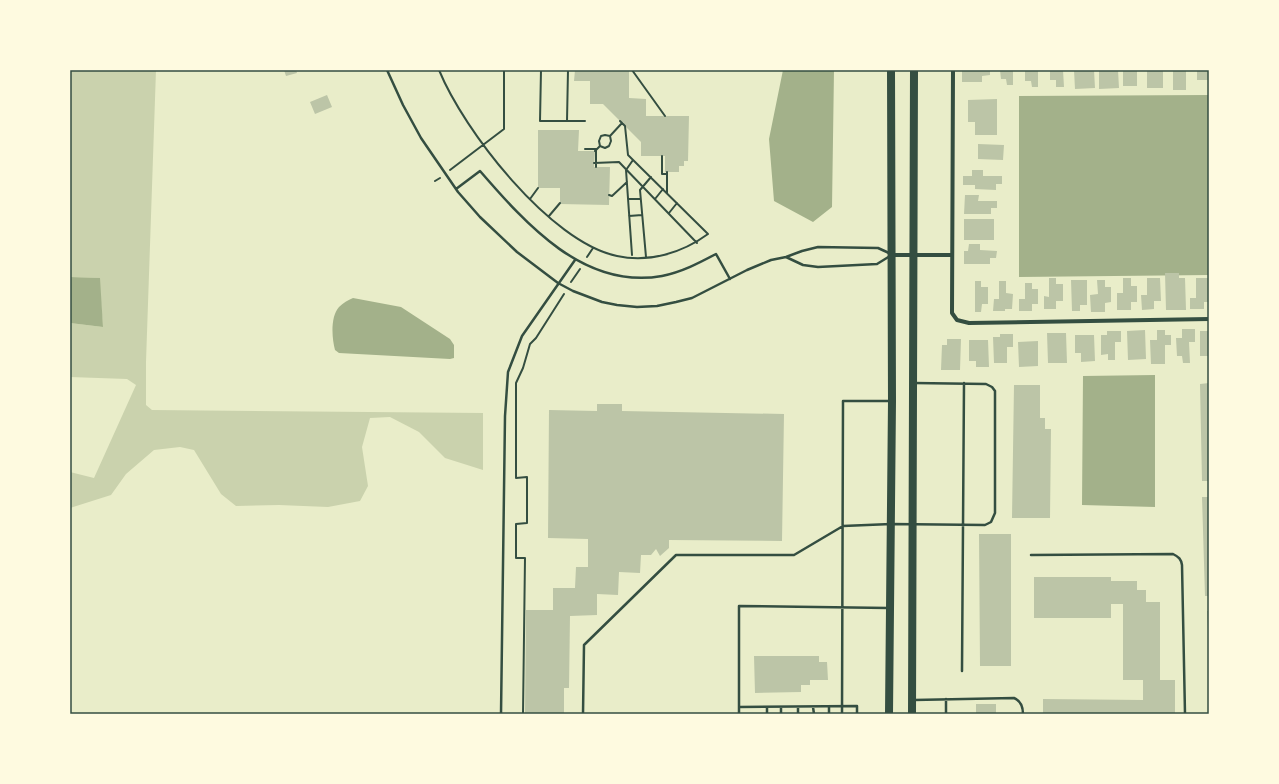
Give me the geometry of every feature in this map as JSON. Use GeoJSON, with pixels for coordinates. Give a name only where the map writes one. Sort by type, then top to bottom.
{"type":"FeatureCollection","features":[{"type":"Feature","properties":{"kind":"main road"},"geometry":{"type":"LineString","coordinates":[[889,714],[892,401],[891,70]]}},
{"type":"Feature","properties":{"kind":"main road"},"geometry":{"type":"LineString","coordinates":[[912,714],[914,70]]}},
{"type":"Feature","properties":{"kind":"street"},"geometry":{"type":"LineString","coordinates":[[953,70],[952,313],[957,320],[965,323],[1209,319]]}},
{"type":"Feature","properties":{"kind":"street"},"geometry":{"type":"LineString","coordinates":[[892,254],[952,254]]}},
{"type":"Feature","properties":{"kind":"lane"},"geometry":{"type":"LineString","coordinates":[[387,70],[402,105],[421,138],[445,174],[456,189],[497,234],[523,257],[558,283],[602,302],[636,307],[676,302],[692,298],[770,260],[786,257],[818,247],[878,248],[892,254]]}},
{"type":"Feature","properties":{"kind":"lane"},"geometry":{"type":"LineString","coordinates":[[456,189],[480,171],[521,216],[544,236],[575,260],[595,269],[629,277],[662,276],[692,266],[716,254],[730,279]]}},
{"type":"Feature","properties":{"kind":"lane"},"geometry":{"type":"LineString","coordinates":[[786,257],[802,265],[818,267],[877,264],[892,254]]}},
{"type":"Feature","properties":{"kind":"lane"},"geometry":{"type":"LineString","coordinates":[[501,714],[508,372],[522,336],[575,260]]}},
{"type":"Feature","properties":{"kind":"lane"},"geometry":{"type":"LineString","coordinates":[[583,714],[584,645],[676,555],[794,555],[843,526],[891,524],[986,524],[991,522],[995,513],[995,391],[992,387],[986,384],[914,383]]}},
{"type":"Feature","properties":{"kind":"lane"},"geometry":{"type":"LineString","coordinates":[[962,671],[964,383]]}},
{"type":"Feature","properties":{"kind":"lane"},"geometry":{"type":"LineString","coordinates":[[842,714],[844,401],[892,401]]}},
{"type":"Feature","properties":{"kind":"lane"},"geometry":{"type":"LineString","coordinates":[[1031,554],[1173,554],[1178,556],[1182,565],[1186,714]]}},
{"type":"Feature","properties":{"kind":"lane"},"geometry":{"type":"LineString","coordinates":[[739,714],[739,606],[890,608]]}},
{"type":"Feature","properties":{"kind":"lane"},"geometry":{"type":"LineString","coordinates":[[912,700],[1014,698],[1021,704],[1023,714]]}},
{"type":"Feature","properties":{"kind":"lane"},"geometry":{"type":"LineString","coordinates":[[946,699],[946,714]]}},
{"type":"Feature","properties":{"kind":"lane"},"geometry":{"type":"LineString","coordinates":[[739,707],[857,706],[857,714]]}},
{"type":"Feature","properties":{"kind":"lane"},"geometry":{"type":"LineString","coordinates":[[767,707],[767,714]]}},
{"type":"Feature","properties":{"kind":"lane"},"geometry":{"type":"LineString","coordinates":[[780,714],[781,707]]}},
{"type":"Feature","properties":{"kind":"lane"},"geometry":{"type":"LineString","coordinates":[[798,707],[798,714]]}},
{"type":"Feature","properties":{"kind":"lane"},"geometry":{"type":"LineString","coordinates":[[814,707],[814,714]]}},
{"type":"Feature","properties":{"kind":"lane"},"geometry":{"type":"LineString","coordinates":[[829,707],[829,714]]}},
{"type":"Feature","properties":{"kind":"path"},"geometry":{"type":"LineString","coordinates":[[439,70],[470,126],[505,173],[530,199],[564,229],[593,248],[617,256],[646,258],[678,252],[697,242],[708,234],[628,155],[625,126],[621,122],[610,136],[611,141],[609,146],[605,148],[600,146]]}},
{"type":"Feature","properties":{"kind":"path"},"geometry":{"type":"LineString","coordinates":[[435,181],[504,129],[504,70]]}},
{"type":"Feature","properties":{"kind":"path"},"geometry":{"type":"LineString","coordinates":[[541,70],[540,121],[585,121]]}},
{"type":"Feature","properties":{"kind":"path"},"geometry":{"type":"LineString","coordinates":[[567,121],[568,70]]}},
{"type":"Feature","properties":{"kind":"path"},"geometry":{"type":"LineString","coordinates":[[632,70],[665,116]]}},
{"type":"Feature","properties":{"kind":"path"},"geometry":{"type":"LineString","coordinates":[[600,146],[599,141],[601,136],[610,136]]}},
{"type":"Feature","properties":{"kind":"path"},"geometry":{"type":"LineString","coordinates":[[596,167],[596,150],[600,146]]}},
{"type":"Feature","properties":{"kind":"path"},"geometry":{"type":"LineString","coordinates":[[585,149],[596,150]]}},
{"type":"Feature","properties":{"kind":"path"},"geometry":{"type":"LineString","coordinates":[[662,156],[662,174],[667,173],[667,193]]}},
{"type":"Feature","properties":{"kind":"path"},"geometry":{"type":"LineString","coordinates":[[632,255],[626,170],[633,160]]}},
{"type":"Feature","properties":{"kind":"path"},"geometry":{"type":"LineString","coordinates":[[595,163],[619,162],[697,242]]}},
{"type":"Feature","properties":{"kind":"path"},"geometry":{"type":"LineString","coordinates":[[646,258],[640,190],[642,186],[651,178]]}},
{"type":"Feature","properties":{"kind":"path"},"geometry":{"type":"LineString","coordinates":[[610,196],[612,196],[627,182]]}},
{"type":"Feature","properties":{"kind":"path"},"geometry":{"type":"LineString","coordinates":[[530,199],[538,188]]}},
{"type":"Feature","properties":{"kind":"path"},"geometry":{"type":"LineString","coordinates":[[655,199],[663,190]]}},
{"type":"Feature","properties":{"kind":"path"},"geometry":{"type":"LineString","coordinates":[[628,199],[640,199]]}},
{"type":"Feature","properties":{"kind":"path"},"geometry":{"type":"LineString","coordinates":[[549,216],[560,203]]}},
{"type":"Feature","properties":{"kind":"path"},"geometry":{"type":"LineString","coordinates":[[668,213],[677,203]]}},
{"type":"Feature","properties":{"kind":"path"},"geometry":{"type":"LineString","coordinates":[[629,216],[642,215]]}},
{"type":"Feature","properties":{"kind":"path"},"geometry":{"type":"LineString","coordinates":[[522,714],[525,558],[516,558],[516,524],[527,524],[527,477],[516,478],[516,383],[523,368],[530,344],[536,338],[593,248]]}},
{"type":"Feature","properties":{"kind":"shaded area"},"geometry":{"type":"Polygon","coordinates":[[[70,70],[156,70],[146,362],[146,405],[152,410],[483,413],[483,470],[445,458],[419,432],[390,417],[370,418],[362,447],[368,486],[360,501],[328,507],[279,505],[236,506],[221,494],[194,450],[180,447],[154,450],[126,474],[111,495],[70,508],[70,472],[94,478],[136,385],[127,379],[70,377],[70,323],[103,327],[99,278],[70,277],[70,70]]]}},
{"type":"Feature","properties":{"kind":"shaded area"},"geometry":{"type":"Polygon","coordinates":[[[783,70],[834,70],[832,207],[813,222],[774,201],[769,139],[783,70]]]}},
{"type":"Feature","properties":{"kind":"shaded area"},"geometry":{"type":"Polygon","coordinates":[[[1209,95],[1209,275],[1019,277],[1019,96],[1209,95]]]}},
{"type":"Feature","properties":{"kind":"shaded area"},"geometry":{"type":"Polygon","coordinates":[[[70,277],[100,278],[103,327],[70,323],[70,277]]]}},
{"type":"Feature","properties":{"kind":"shaded area"},"geometry":{"type":"Polygon","coordinates":[[[353,298],[401,307],[450,339],[454,345],[454,358],[339,353],[335,350],[333,340],[332,328],[334,316],[339,307],[353,298]]]}},
{"type":"Feature","properties":{"kind":"shaded area"},"geometry":{"type":"Polygon","coordinates":[[[1155,375],[1155,507],[1082,505],[1083,376],[1155,375]]]}},
{"type":"Feature","properties":{"kind":"building"},"geometry":{"type":"Polygon","coordinates":[[[284,70],[296,70],[297,73],[286,76],[284,70]]]}},
{"type":"Feature","properties":{"kind":"building"},"geometry":{"type":"Polygon","coordinates":[[[575,70],[629,70],[629,98],[646,99],[646,116],[689,116],[688,161],[684,161],[684,166],[679,166],[679,172],[665,172],[665,156],[641,156],[641,142],[603,104],[590,104],[590,81],[574,81],[575,70]]]}},
{"type":"Feature","properties":{"kind":"building"},"geometry":{"type":"Polygon","coordinates":[[[962,70],[990,70],[990,75],[982,76],[982,82],[962,82],[962,70]]]}},
{"type":"Feature","properties":{"kind":"building"},"geometry":{"type":"Polygon","coordinates":[[[1000,70],[1013,70],[1013,85],[1007,85],[1006,79],[1001,79],[1000,70]]]}},
{"type":"Feature","properties":{"kind":"building"},"geometry":{"type":"Polygon","coordinates":[[[1025,70],[1038,70],[1038,87],[1032,87],[1031,81],[1025,81],[1025,70]]]}},
{"type":"Feature","properties":{"kind":"building"},"geometry":{"type":"Polygon","coordinates":[[[1050,70],[1063,70],[1064,87],[1056,87],[1056,80],[1050,80],[1050,70]]]}},
{"type":"Feature","properties":{"kind":"building"},"geometry":{"type":"Polygon","coordinates":[[[1074,70],[1094,70],[1095,88],[1075,89],[1074,70]]]}},
{"type":"Feature","properties":{"kind":"building"},"geometry":{"type":"Polygon","coordinates":[[[1099,70],[1118,70],[1119,88],[1099,89],[1099,70]]]}},
{"type":"Feature","properties":{"kind":"building"},"geometry":{"type":"Polygon","coordinates":[[[1123,70],[1137,70],[1137,86],[1123,86],[1123,70]]]}},
{"type":"Feature","properties":{"kind":"building"},"geometry":{"type":"Polygon","coordinates":[[[1147,70],[1163,70],[1163,88],[1147,88],[1147,70]]]}},
{"type":"Feature","properties":{"kind":"building"},"geometry":{"type":"Polygon","coordinates":[[[1173,70],[1186,70],[1186,90],[1173,90],[1173,70]]]}},
{"type":"Feature","properties":{"kind":"building"},"geometry":{"type":"Polygon","coordinates":[[[1197,70],[1209,70],[1209,80],[1197,80],[1197,70]]]}},
{"type":"Feature","properties":{"kind":"building"},"geometry":{"type":"Polygon","coordinates":[[[327,95],[332,107],[315,114],[310,102],[327,95]]]}},
{"type":"Feature","properties":{"kind":"building"},"geometry":{"type":"Polygon","coordinates":[[[997,99],[997,135],[975,135],[975,122],[968,122],[968,100],[997,99]]]}},
{"type":"Feature","properties":{"kind":"building"},"geometry":{"type":"Polygon","coordinates":[[[538,130],[579,130],[578,151],[595,151],[594,167],[610,167],[609,205],[560,204],[560,188],[538,188],[538,130]]]}},
{"type":"Feature","properties":{"kind":"building"},"geometry":{"type":"Polygon","coordinates":[[[978,144],[1004,145],[1003,160],[978,159],[978,144]]]}},
{"type":"Feature","properties":{"kind":"building"},"geometry":{"type":"Polygon","coordinates":[[[972,170],[983,170],[983,176],[1002,176],[1002,184],[996,184],[996,190],[975,189],[975,185],[963,185],[963,176],[972,176],[972,170]]]}},
{"type":"Feature","properties":{"kind":"building"},"geometry":{"type":"Polygon","coordinates":[[[965,195],[979,195],[978,201],[997,201],[997,208],[991,208],[991,214],[964,214],[965,195]]]}},
{"type":"Feature","properties":{"kind":"building"},"geometry":{"type":"Polygon","coordinates":[[[964,219],[994,219],[994,240],[964,240],[964,219]]]}},
{"type":"Feature","properties":{"kind":"building"},"geometry":{"type":"Polygon","coordinates":[[[969,244],[980,244],[980,250],[997,251],[996,258],[990,258],[990,264],[964,264],[964,251],[968,251],[969,244]]]}},
{"type":"Feature","properties":{"kind":"building"},"geometry":{"type":"Polygon","coordinates":[[[1165,273],[1179,273],[1179,278],[1185,278],[1186,310],[1166,310],[1165,273]]]}},
{"type":"Feature","properties":{"kind":"building"},"geometry":{"type":"Polygon","coordinates":[[[1049,278],[1056,278],[1056,284],[1063,284],[1063,301],[1056,301],[1056,309],[1044,309],[1044,296],[1049,297],[1049,278]]]}},
{"type":"Feature","properties":{"kind":"building"},"geometry":{"type":"Polygon","coordinates":[[[1123,278],[1131,278],[1131,286],[1137,286],[1137,302],[1131,302],[1131,310],[1117,310],[1117,293],[1123,293],[1123,278]]]}},
{"type":"Feature","properties":{"kind":"building"},"geometry":{"type":"Polygon","coordinates":[[[1147,278],[1160,278],[1161,301],[1154,301],[1154,309],[1142,310],[1141,295],[1147,295],[1147,278]]]}},
{"type":"Feature","properties":{"kind":"building"},"geometry":{"type":"Polygon","coordinates":[[[1196,278],[1209,278],[1209,302],[1204,302],[1204,309],[1190,309],[1190,298],[1196,298],[1196,278]]]}},
{"type":"Feature","properties":{"kind":"building"},"geometry":{"type":"Polygon","coordinates":[[[1071,280],[1087,280],[1087,305],[1080,305],[1080,311],[1072,311],[1071,280]]]}},
{"type":"Feature","properties":{"kind":"building"},"geometry":{"type":"Polygon","coordinates":[[[1097,280],[1105,280],[1105,287],[1111,287],[1111,302],[1105,303],[1105,312],[1091,312],[1090,295],[1098,294],[1097,280]]]}},
{"type":"Feature","properties":{"kind":"building"},"geometry":{"type":"Polygon","coordinates":[[[975,281],[981,281],[981,287],[988,287],[988,304],[982,304],[981,312],[975,312],[975,281]]]}},
{"type":"Feature","properties":{"kind":"building"},"geometry":{"type":"Polygon","coordinates":[[[999,281],[1006,281],[1006,293],[1013,294],[1012,309],[1005,309],[1005,311],[993,311],[994,299],[999,299],[999,281]]]}},
{"type":"Feature","properties":{"kind":"building"},"geometry":{"type":"Polygon","coordinates":[[[1025,283],[1032,283],[1032,289],[1038,289],[1038,304],[1032,304],[1032,311],[1019,311],[1019,299],[1025,299],[1025,283]]]}},
{"type":"Feature","properties":{"kind":"building"},"geometry":{"type":"Polygon","coordinates":[[[1182,329],[1195,329],[1195,342],[1189,342],[1190,363],[1183,363],[1182,356],[1177,356],[1176,338],[1182,338],[1182,329]]]}},
{"type":"Feature","properties":{"kind":"building"},"geometry":{"type":"Polygon","coordinates":[[[1145,330],[1146,359],[1128,360],[1127,331],[1145,330]]]}},
{"type":"Feature","properties":{"kind":"building"},"geometry":{"type":"Polygon","coordinates":[[[1157,330],[1165,330],[1165,335],[1171,335],[1171,345],[1165,345],[1165,364],[1151,364],[1150,340],[1157,340],[1157,330]]]}},
{"type":"Feature","properties":{"kind":"building"},"geometry":{"type":"Polygon","coordinates":[[[1107,331],[1121,331],[1121,342],[1115,342],[1115,360],[1108,360],[1108,354],[1101,355],[1101,335],[1107,335],[1107,331]]]}},
{"type":"Feature","properties":{"kind":"building"},"geometry":{"type":"Polygon","coordinates":[[[1200,331],[1209,331],[1209,356],[1200,356],[1200,331]]]}},
{"type":"Feature","properties":{"kind":"building"},"geometry":{"type":"Polygon","coordinates":[[[1047,333],[1066,333],[1067,363],[1048,363],[1047,333]]]}},
{"type":"Feature","properties":{"kind":"building"},"geometry":{"type":"Polygon","coordinates":[[[1000,334],[1013,334],[1013,347],[1007,347],[1007,363],[994,363],[993,337],[1000,337],[1000,334]]]}},
{"type":"Feature","properties":{"kind":"building"},"geometry":{"type":"Polygon","coordinates":[[[1075,335],[1094,335],[1095,361],[1081,362],[1081,353],[1075,353],[1075,335]]]}},
{"type":"Feature","properties":{"kind":"building"},"geometry":{"type":"Polygon","coordinates":[[[947,339],[961,339],[960,370],[941,370],[942,345],[947,345],[947,339]]]}},
{"type":"Feature","properties":{"kind":"building"},"geometry":{"type":"Polygon","coordinates":[[[969,340],[988,340],[989,367],[976,367],[976,361],[969,361],[969,340]]]}},
{"type":"Feature","properties":{"kind":"building"},"geometry":{"type":"Polygon","coordinates":[[[1038,341],[1038,366],[1019,367],[1018,342],[1038,341]]]}},
{"type":"Feature","properties":{"kind":"building"},"geometry":{"type":"Polygon","coordinates":[[[1209,383],[1209,481],[1202,481],[1200,384],[1209,383]]]}},
{"type":"Feature","properties":{"kind":"building"},"geometry":{"type":"Polygon","coordinates":[[[1014,385],[1040,385],[1040,418],[1045,418],[1045,429],[1051,429],[1050,518],[1012,518],[1014,385]]]}},
{"type":"Feature","properties":{"kind":"building"},"geometry":{"type":"Polygon","coordinates":[[[597,404],[622,404],[622,411],[784,414],[782,541],[669,540],[669,548],[660,556],[656,549],[651,555],[641,555],[640,573],[619,572],[618,595],[597,594],[597,615],[570,616],[569,688],[564,688],[564,714],[525,714],[526,610],[553,610],[553,588],[575,588],[576,567],[588,567],[588,539],[548,538],[549,410],[597,411],[597,404]]]}},
{"type":"Feature","properties":{"kind":"building"},"geometry":{"type":"Polygon","coordinates":[[[1202,497],[1209,497],[1209,596],[1205,596],[1202,497]]]}},
{"type":"Feature","properties":{"kind":"building"},"geometry":{"type":"Polygon","coordinates":[[[979,534],[1011,534],[1011,666],[980,666],[979,534]]]}},
{"type":"Feature","properties":{"kind":"building"},"geometry":{"type":"Polygon","coordinates":[[[1034,577],[1111,577],[1111,581],[1137,581],[1137,590],[1146,590],[1146,602],[1160,602],[1160,680],[1175,680],[1175,714],[1043,714],[1043,699],[1143,700],[1143,680],[1123,680],[1123,604],[1111,604],[1111,618],[1034,618],[1034,577]]]}},
{"type":"Feature","properties":{"kind":"building"},"geometry":{"type":"Polygon","coordinates":[[[1207,611],[1209,611],[1209,628],[1208,628],[1207,611]]]}},
{"type":"Feature","properties":{"kind":"building"},"geometry":{"type":"Polygon","coordinates":[[[754,656],[819,656],[819,662],[827,662],[828,680],[810,680],[810,685],[801,685],[801,692],[755,693],[754,656]]]}},
{"type":"Feature","properties":{"kind":"building"},"geometry":{"type":"Polygon","coordinates":[[[976,704],[996,704],[996,714],[976,714],[976,704]]]}}]}
